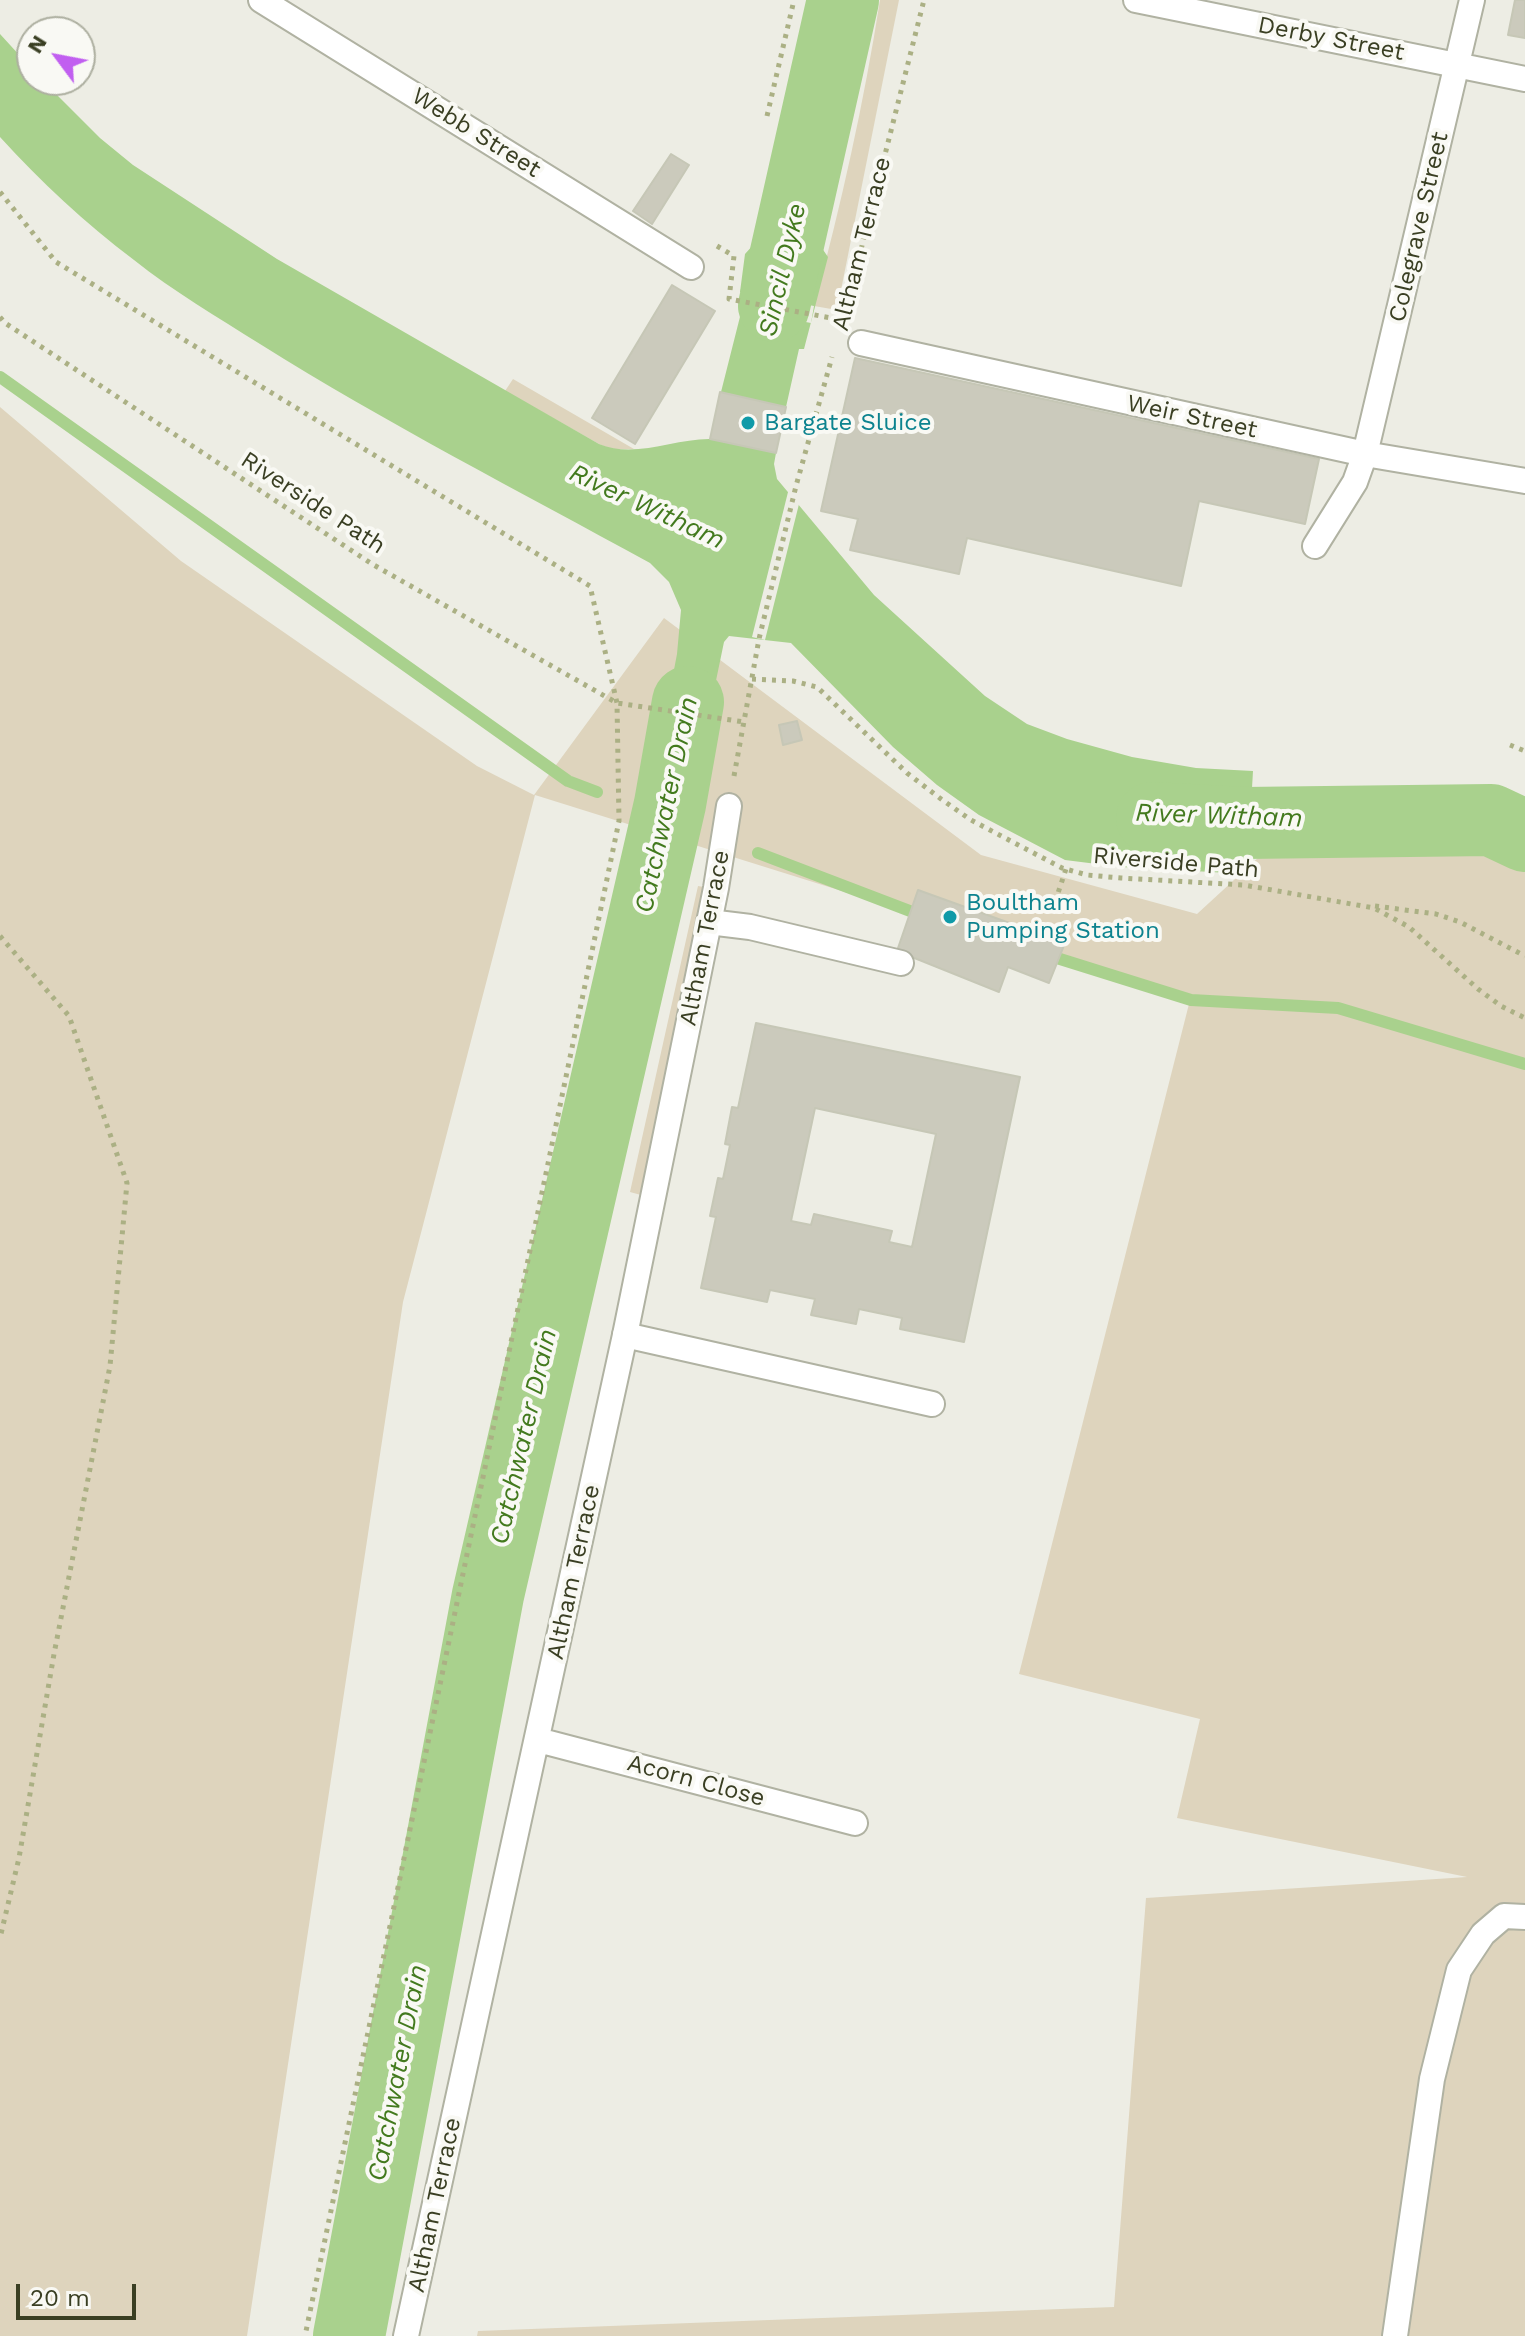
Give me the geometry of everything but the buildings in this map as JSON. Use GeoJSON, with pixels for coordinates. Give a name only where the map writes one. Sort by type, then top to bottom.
{"type":"FeatureCollection","features":[{"type":"Feature","properties":{"kind":"street","name":"Derby Street"},"geometry":{"type":"LineString","coordinates":[[1136,0],[1525,79]]}},
{"type":"Feature","properties":{"kind":"street","name":"Colegrave Street"},"geometry":{"type":"LineString","coordinates":[[1315,546],[1355,482],[1365,454],[1472,0]]}},
{"type":"Feature","properties":{"kind":"street","name":"Webb Street"},"geometry":{"type":"LineString","coordinates":[[271,3],[691,267]]}},
{"type":"Feature","properties":{"kind":"street","name":"Weir Street"},"geometry":{"type":"LineString","coordinates":[[861,343],[1365,454],[1525,481]]}},
{"type":"Feature","properties":{"kind":"street","name":"Altham Terrace"},"geometry":{"type":"LineString","coordinates":[[406,2336],[625,1335],[709,922],[729,806]]}},
{"type":"Feature","properties":{"kind":"street"},"geometry":{"type":"LineString","coordinates":[[709,922],[750,927],[901,963]]}},
{"type":"Feature","properties":{"kind":"street"},"geometry":{"type":"LineString","coordinates":[[625,1335],[932,1404]]}},
{"type":"Feature","properties":{"kind":"street","name":"Acorn Close"},"geometry":{"type":"LineString","coordinates":[[538,1740],[855,1823]]}},
{"type":"Feature","properties":{"kind":"street"},"geometry":{"type":"LineString","coordinates":[[1395,2336],[1432,2079],[1459,1970],[1483,1934],[1504,1916],[1525,1917]]}},
{"type":"Feature","properties":{"kind":"path"},"geometry":{"type":"LineString","coordinates":[[767,116],[794,0]]}},
{"type":"Feature","properties":{"kind":"path","name":"Altham Terrace"},"geometry":{"type":"LineString","coordinates":[[841,329],[924,0]]}},
{"type":"Feature","properties":{"kind":"path"},"geometry":{"type":"LineString","coordinates":[[0,192],[56,262],[590,586],[617,703],[619,821],[305,2336]]}},
{"type":"Feature","properties":{"kind":"path"},"geometry":{"type":"LineString","coordinates":[[734,256],[729,299],[843,320]]}},
{"type":"Feature","properties":{"kind":"path","name":"Riverside Path"},"geometry":{"type":"LineString","coordinates":[[0,317],[372,564],[617,703]]}},
{"type":"Feature","properties":{"kind":"path","name":"Altham Terrace"},"geometry":{"type":"LineString","coordinates":[[729,806],[759,639],[796,486],[834,352]]}},
{"type":"Feature","properties":{"kind":"path","name":"Riverside Path"},"geometry":{"type":"LineString","coordinates":[[752,679],[793,681],[817,687],[907,773],[941,799],[971,820],[1066,869],[1087,875],[1244,885],[1374,908],[1409,927],[1478,989],[1525,1018]]}},
{"type":"Feature","properties":{"kind":"path"},"geometry":{"type":"LineString","coordinates":[[617,703],[744,722]]}},
{"type":"Feature","properties":{"kind":"path"},"geometry":{"type":"LineString","coordinates":[[1510,745],[1525,751]]}},
{"type":"Feature","properties":{"kind":"path"},"geometry":{"type":"LineString","coordinates":[[1052,911],[1066,869]]}},
{"type":"Feature","properties":{"kind":"path"},"geometry":{"type":"LineString","coordinates":[[1354,905],[1436,914],[1460,922],[1525,956]]}},
{"type":"Feature","properties":{"kind":"path"},"geometry":{"type":"LineString","coordinates":[[0,936],[69,1016],[127,1183],[110,1366],[54,1654],[19,1858],[0,1938]]}},
{"type":"Feature","properties":{"kind":"shaded area"},"geometry":{"type":"Polygon","coordinates":[[[880,0],[899,0],[837,310],[814,306],[851,154],[880,0]]]}},
{"type":"Feature","properties":{"kind":"shaded area"},"geometry":{"type":"Polygon","coordinates":[[[513,379],[634,449],[611,449],[599,444],[505,391],[513,379]]]}},
{"type":"Feature","properties":{"kind":"shaded area"},"geometry":{"type":"Polygon","coordinates":[[[0,407],[181,561],[477,766],[534,795],[664,618],[981,855],[1197,914],[1297,822],[1491,820],[1525,836],[1525,2336],[477,2336],[478,2331],[1114,2307],[1146,1898],[1467,1877],[1177,1818],[1200,1719],[1019,1674],[1190,1000],[535,795],[403,1302],[247,2336],[0,2336],[0,407]]]}},
{"type":"Feature","properties":{"kind":"shaded area"},"geometry":{"type":"Polygon","coordinates":[[[698,886],[704,887],[641,1195],[630,1192],[698,886]]]}},
{"type":"Feature","properties":{"kind":"water"},"geometry":{"type":"Polygon","coordinates":[[[0,34],[16,52],[16,96],[58,96],[100,138],[133,165],[277,259],[599,444],[626,450],[717,439],[776,453],[774,464],[777,479],[874,595],[985,696],[1027,724],[1132,757],[1196,768],[1253,771],[1247,874],[1121,867],[1065,860],[979,815],[937,785],[893,747],[791,643],[729,636],[724,642],[691,801],[650,796],[677,654],[681,610],[669,582],[650,563],[404,429],[196,304],[98,232],[47,186],[0,137],[0,34]]]}},
{"type":"Feature","properties":{"kind":"water"},"geometry":{"type":"Polygon","coordinates":[[[782,190],[828,257],[804,349],[799,349],[786,407],[721,392],[746,293],[740,292],[745,254],[763,234],[782,190]]]}},
{"type":"Feature","properties":{"kind":"pier"},"geometry":{"type":"Polygon","coordinates":[[[746,293],[814,306],[811,323],[742,310],[746,293]]]}},
{"type":"Feature","properties":{"kind":"pier"},"geometry":{"type":"Polygon","coordinates":[[[789,488],[800,500],[765,640],[752,637],[789,488]]]}},
{"type":"Feature","properties":{"kind":"pier"},"geometry":{"type":"Polygon","coordinates":[[[664,700],[713,708],[710,726],[661,718],[664,700]]]}},
{"type":"Feature","properties":{"kind":"waterway","name":"Sincil Dyke"},"geometry":{"type":"LineString","coordinates":[[774,306],[843,0]]}},
{"type":"Feature","properties":{"kind":"waterway"},"geometry":{"type":"LineString","coordinates":[[0,377],[568,781],[597,792]]}},
{"type":"Feature","properties":{"kind":"waterway","name":"Catchwater Drain"},"geometry":{"type":"LineString","coordinates":[[349,2336],[488,1595],[670,804],[688,702]]}},
{"type":"Feature","properties":{"kind":"waterway","name":"River Witham"},"geometry":{"type":"LineString","coordinates":[[1152,818],[1244,823],[1491,820],[1525,836]]}},
{"type":"Feature","properties":{"kind":"waterway"},"geometry":{"type":"LineString","coordinates":[[758,853],[923,916]]}},
{"type":"Feature","properties":{"kind":"waterway"},"geometry":{"type":"LineString","coordinates":[[1044,954],[1191,1000],[1338,1008],[1525,1064]]}},
{"type":"Feature","properties":{"kind":"place","name":"Bargate Sluice"},"geometry":{"type":"Point","coordinates":[748,423]}},
{"type":"Feature","properties":{"kind":"place","name":"Boultham Pumping Station"},"geometry":{"type":"Point","coordinates":[950,917]}}]}
